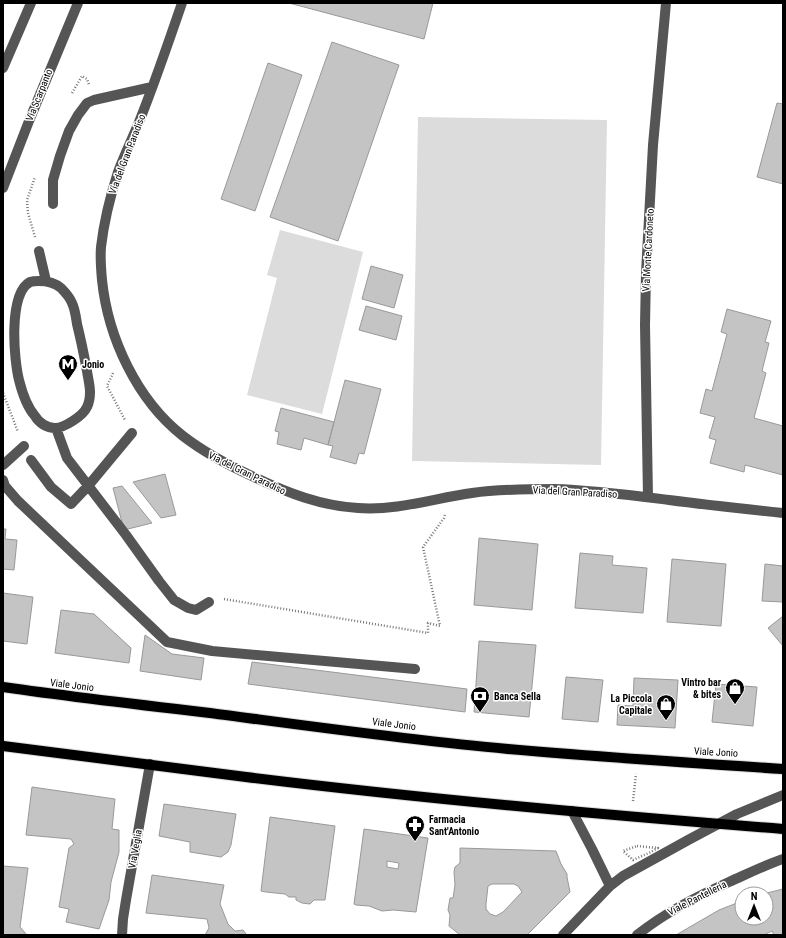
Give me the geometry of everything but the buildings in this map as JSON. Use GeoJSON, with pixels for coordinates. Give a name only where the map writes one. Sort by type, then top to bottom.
{"type":"FeatureCollection","features":[{"type":"Feature","properties":{"kind":"main road","name":"Viale Jonio"},"geometry":{"type":"LineString","coordinates":[[3,688],[417,740],[638,760],[783,768]]}},
{"type":"Feature","properties":{"kind":"main road"},"geometry":{"type":"LineString","coordinates":[[3,746],[254,778],[572,811],[783,829]]}},
{"type":"Feature","properties":{"kind":"street"},"geometry":{"type":"LineString","coordinates":[[3,68],[30,3]]}},
{"type":"Feature","properties":{"kind":"street","name":"Via Scarpanto"},"geometry":{"type":"LineString","coordinates":[[3,188],[78,3]]}},
{"type":"Feature","properties":{"kind":"street","name":"Via del Gran Paradiso"},"geometry":{"type":"LineString","coordinates":[[182,3],[152,87],[119,170],[109,204],[101,250],[104,294],[117,342],[128,366],[149,400],[172,427],[198,447],[251,476],[294,495],[332,505],[361,509],[380,508],[494,491],[525,489],[596,491],[783,513]]}},
{"type":"Feature","properties":{"kind":"street","name":"Via Monte Cardoneto"},"geometry":{"type":"LineString","coordinates":[[648,497],[645,325],[648,231],[653,145],[666,3]]}},
{"type":"Feature","properties":{"kind":"street"},"geometry":{"type":"LineString","coordinates":[[52,204],[53,180],[62,150],[69,131],[87,103],[94,100],[152,87]]}},
{"type":"Feature","properties":{"kind":"street"},"geometry":{"type":"LineString","coordinates":[[39,251],[46,281]]}},
{"type":"Feature","properties":{"kind":"street"},"geometry":{"type":"LineString","coordinates":[[46,281],[56,284],[62,289],[72,303],[83,348],[90,391],[88,406],[83,413],[77,418],[56,428],[47,426],[40,422],[27,404],[19,379],[15,343],[15,312],[21,293],[25,286],[31,282],[46,281]]}},
{"type":"Feature","properties":{"kind":"street"},"geometry":{"type":"LineString","coordinates":[[56,428],[67,458],[174,600],[188,608],[196,610],[208,602]]}},
{"type":"Feature","properties":{"kind":"street"},"geometry":{"type":"LineString","coordinates":[[31,460],[51,486],[71,504],[132,433]]}},
{"type":"Feature","properties":{"kind":"street"},"geometry":{"type":"LineString","coordinates":[[3,465],[24,446]]}},
{"type":"Feature","properties":{"kind":"street"},"geometry":{"type":"LineString","coordinates":[[3,480],[5,486],[18,501],[167,642],[212,651],[415,669]]}},
{"type":"Feature","properties":{"kind":"street","name":"Via Veglia"},"geometry":{"type":"LineString","coordinates":[[122,935],[126,900],[150,764]]}},
{"type":"Feature","properties":{"kind":"street"},"geometry":{"type":"LineString","coordinates":[[562,935],[610,886],[623,876],[719,824],[783,794]]}},
{"type":"Feature","properties":{"kind":"street"},"geometry":{"type":"LineString","coordinates":[[572,811],[610,886]]}},
{"type":"Feature","properties":{"kind":"street","name":"Viale Pantelleria"},"geometry":{"type":"LineString","coordinates":[[637,935],[662,916],[716,887],[783,859]]}},
{"type":"Feature","properties":{"kind":"path"},"geometry":{"type":"LineString","coordinates":[[107,386],[132,433]]}},
{"type":"Feature","properties":{"kind":"path"},"geometry":{"type":"LineString","coordinates":[[3,393],[24,446]]}},
{"type":"Feature","properties":{"kind":"path"},"geometry":{"type":"LineString","coordinates":[[208,602],[221,598],[428,633],[428,623],[440,626],[422,547],[444,518],[446,498]]}},
{"type":"Feature","properties":{"kind":"path"},"geometry":{"type":"LineString","coordinates":[[632,808],[637,774]]}},
{"type":"Feature","properties":{"kind":"shaded area"},"geometry":{"type":"Polygon","coordinates":[[[418,117],[607,120],[601,465],[412,461],[418,117]]]}},
{"type":"Feature","properties":{"kind":"shaded area"},"geometry":{"type":"Polygon","coordinates":[[[280,230],[363,252],[322,414],[247,395],[277,278],[267,275],[280,230]]]}},
{"type":"Feature","properties":{"kind":"place","name":"Jonio"},"geometry":{"type":"Point","coordinates":[68,381]}},
{"type":"Feature","properties":{"kind":"place","name":"Vintro bar & bites"},"geometry":{"type":"Point","coordinates":[735,705]}},
{"type":"Feature","properties":{"kind":"place","name":"Banca Sella"},"geometry":{"type":"Point","coordinates":[480,713]}},
{"type":"Feature","properties":{"kind":"place","name":"La Piccola Capitale"},"geometry":{"type":"Point","coordinates":[666,721]}},
{"type":"Feature","properties":{"kind":"place","name":"Farmacia Sant'Antonio"},"geometry":{"type":"Point","coordinates":[415,842]}}]}
